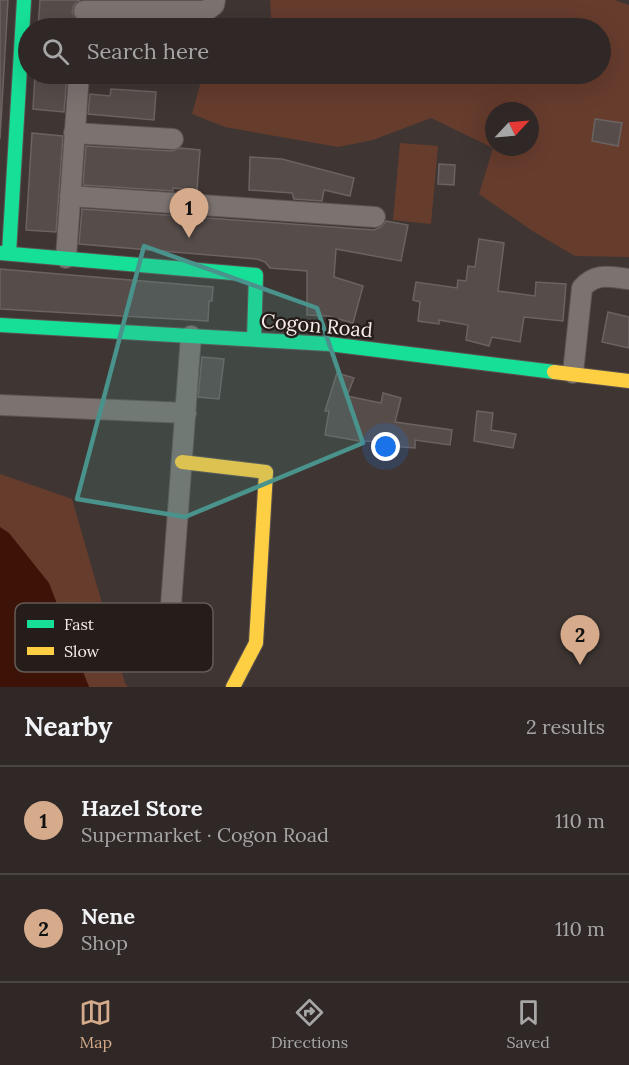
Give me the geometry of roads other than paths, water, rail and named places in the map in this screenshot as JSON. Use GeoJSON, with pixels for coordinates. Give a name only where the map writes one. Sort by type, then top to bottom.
{"type":"FeatureCollection","features":[{"type":"Feature","properties":{"kind":"street"},"geometry":{"type":"LineString","coordinates":[[23,18],[24,0]]}},
{"type":"Feature","properties":{"kind":"street"},"geometry":{"type":"LineString","coordinates":[[84,13],[206,11],[214,5],[215,0]]}},
{"type":"Feature","properties":{"kind":"street"},"geometry":{"type":"LineString","coordinates":[[18,76],[4,253],[256,275],[254,339]]}},
{"type":"Feature","properties":{"kind":"street"},"geometry":{"type":"LineString","coordinates":[[66,258],[78,84]]}},
{"type":"Feature","properties":{"kind":"street"},"geometry":{"type":"LineString","coordinates":[[74,133],[174,139]]}},
{"type":"Feature","properties":{"kind":"street"},"geometry":{"type":"LineString","coordinates":[[70,196],[375,217]]}},
{"type":"Feature","properties":{"kind":"street"},"geometry":{"type":"LineString","coordinates":[[573,373],[582,288],[589,280],[604,276],[629,279]]}},
{"type":"Feature","properties":{"kind":"street","name":"Cogon Road"},"geometry":{"type":"LineString","coordinates":[[0,325],[329,344],[629,381]]}},
{"type":"Feature","properties":{"kind":"street"},"geometry":{"type":"LineString","coordinates":[[171,603],[191,336]]}},
{"type":"Feature","properties":{"kind":"street"},"geometry":{"type":"LineString","coordinates":[[0,405],[186,413]]}},
{"type":"Feature","properties":{"kind":"street"},"geometry":{"type":"LineString","coordinates":[[182,462],[266,472],[256,643],[233,687]]}},
{"type":"Feature","properties":{"kind":"place","name":"Hazel Store"},"geometry":{"type":"Point","coordinates":[189,238]}},
{"type":"Feature","properties":{"kind":"place","name":"Nene"},"geometry":{"type":"Point","coordinates":[580,665]}}]}
